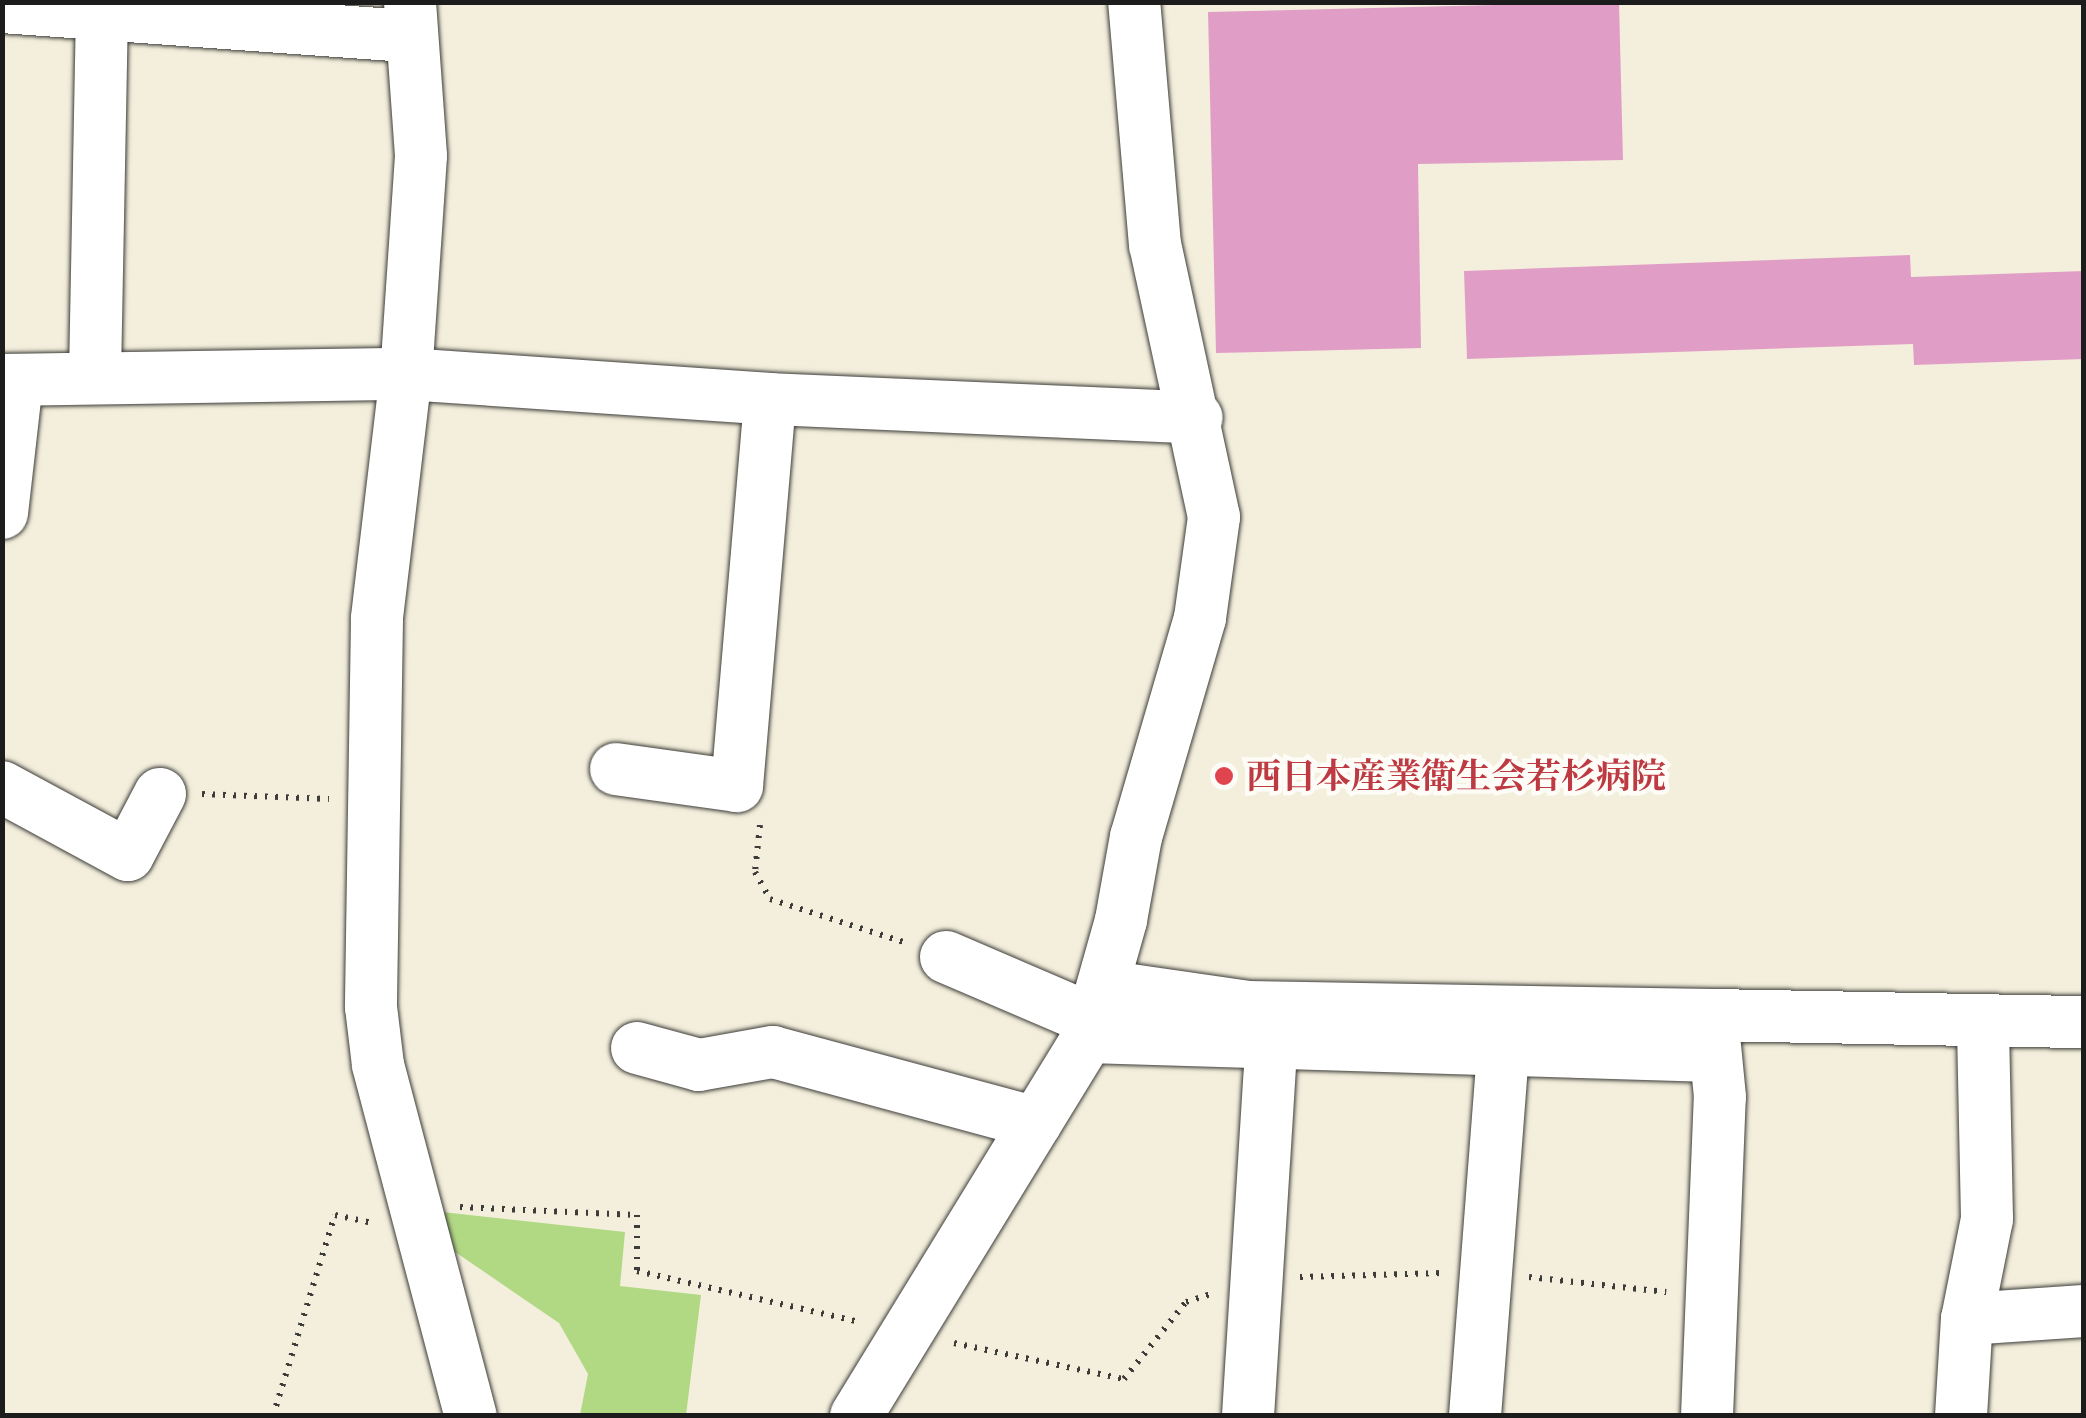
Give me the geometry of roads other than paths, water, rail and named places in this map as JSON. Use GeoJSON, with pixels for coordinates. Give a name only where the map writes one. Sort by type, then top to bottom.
{"type":"FeatureCollection","features":[{"type":"Feature","properties":{"kind":"street"},"geometry":{"type":"LineString","coordinates":[[856,1416],[1036,1123],[1094,1014],[1136,836],[1200,618],[1214,518],[1197,418],[1155,245],[1134,2]]}},
{"type":"Feature","properties":{"kind":"street"},"geometry":{"type":"LineString","coordinates":[[2,6],[102,14],[410,19],[421,156],[406,374],[377,619],[372,1007],[378,1065],[471,1416]]}},
{"type":"Feature","properties":{"kind":"street"},"geometry":{"type":"LineString","coordinates":[[95,375],[102,14]]}},
{"type":"Feature","properties":{"kind":"street"},"geometry":{"type":"LineString","coordinates":[[2,513],[10,380],[95,375],[406,374],[770,400],[1197,418]]}},
{"type":"Feature","properties":{"kind":"street"},"geometry":{"type":"LineString","coordinates":[[616,769],[738,786],[770,400]]}},
{"type":"Feature","properties":{"kind":"street"},"geometry":{"type":"LineString","coordinates":[[2,788],[128,855],[160,794]]}},
{"type":"Feature","properties":{"kind":"street"},"geometry":{"type":"LineString","coordinates":[[946,957],[1094,1014],[1271,1047],[1503,1050],[1983,1020],[2084,1022]]}},
{"type":"Feature","properties":{"kind":"street"},"geometry":{"type":"LineString","coordinates":[[1094,1014],[1248,1007],[1712,1036]]}},
{"type":"Feature","properties":{"kind":"street"},"geometry":{"type":"LineString","coordinates":[[1961,1416],[1967,1319],[1987,1218],[1983,1020]]}},
{"type":"Feature","properties":{"kind":"street"},"geometry":{"type":"LineString","coordinates":[[1707,1416],[1720,1097],[1712,1036]]}},
{"type":"Feature","properties":{"kind":"street"},"geometry":{"type":"LineString","coordinates":[[1248,1416],[1271,1047]]}},
{"type":"Feature","properties":{"kind":"street"},"geometry":{"type":"LineString","coordinates":[[638,1048],[699,1065],[773,1052],[1036,1123]]}},
{"type":"Feature","properties":{"kind":"street"},"geometry":{"type":"LineString","coordinates":[[1475,1416],[1503,1050]]}},
{"type":"Feature","properties":{"kind":"street"},"geometry":{"type":"LineString","coordinates":[[1967,1319],[2084,1311]]}},
{"type":"Feature","properties":{"kind":"place","name":"西日本産業衛生会若杉病院"},"geometry":{"type":"Point","coordinates":[1224,776]}}]}
